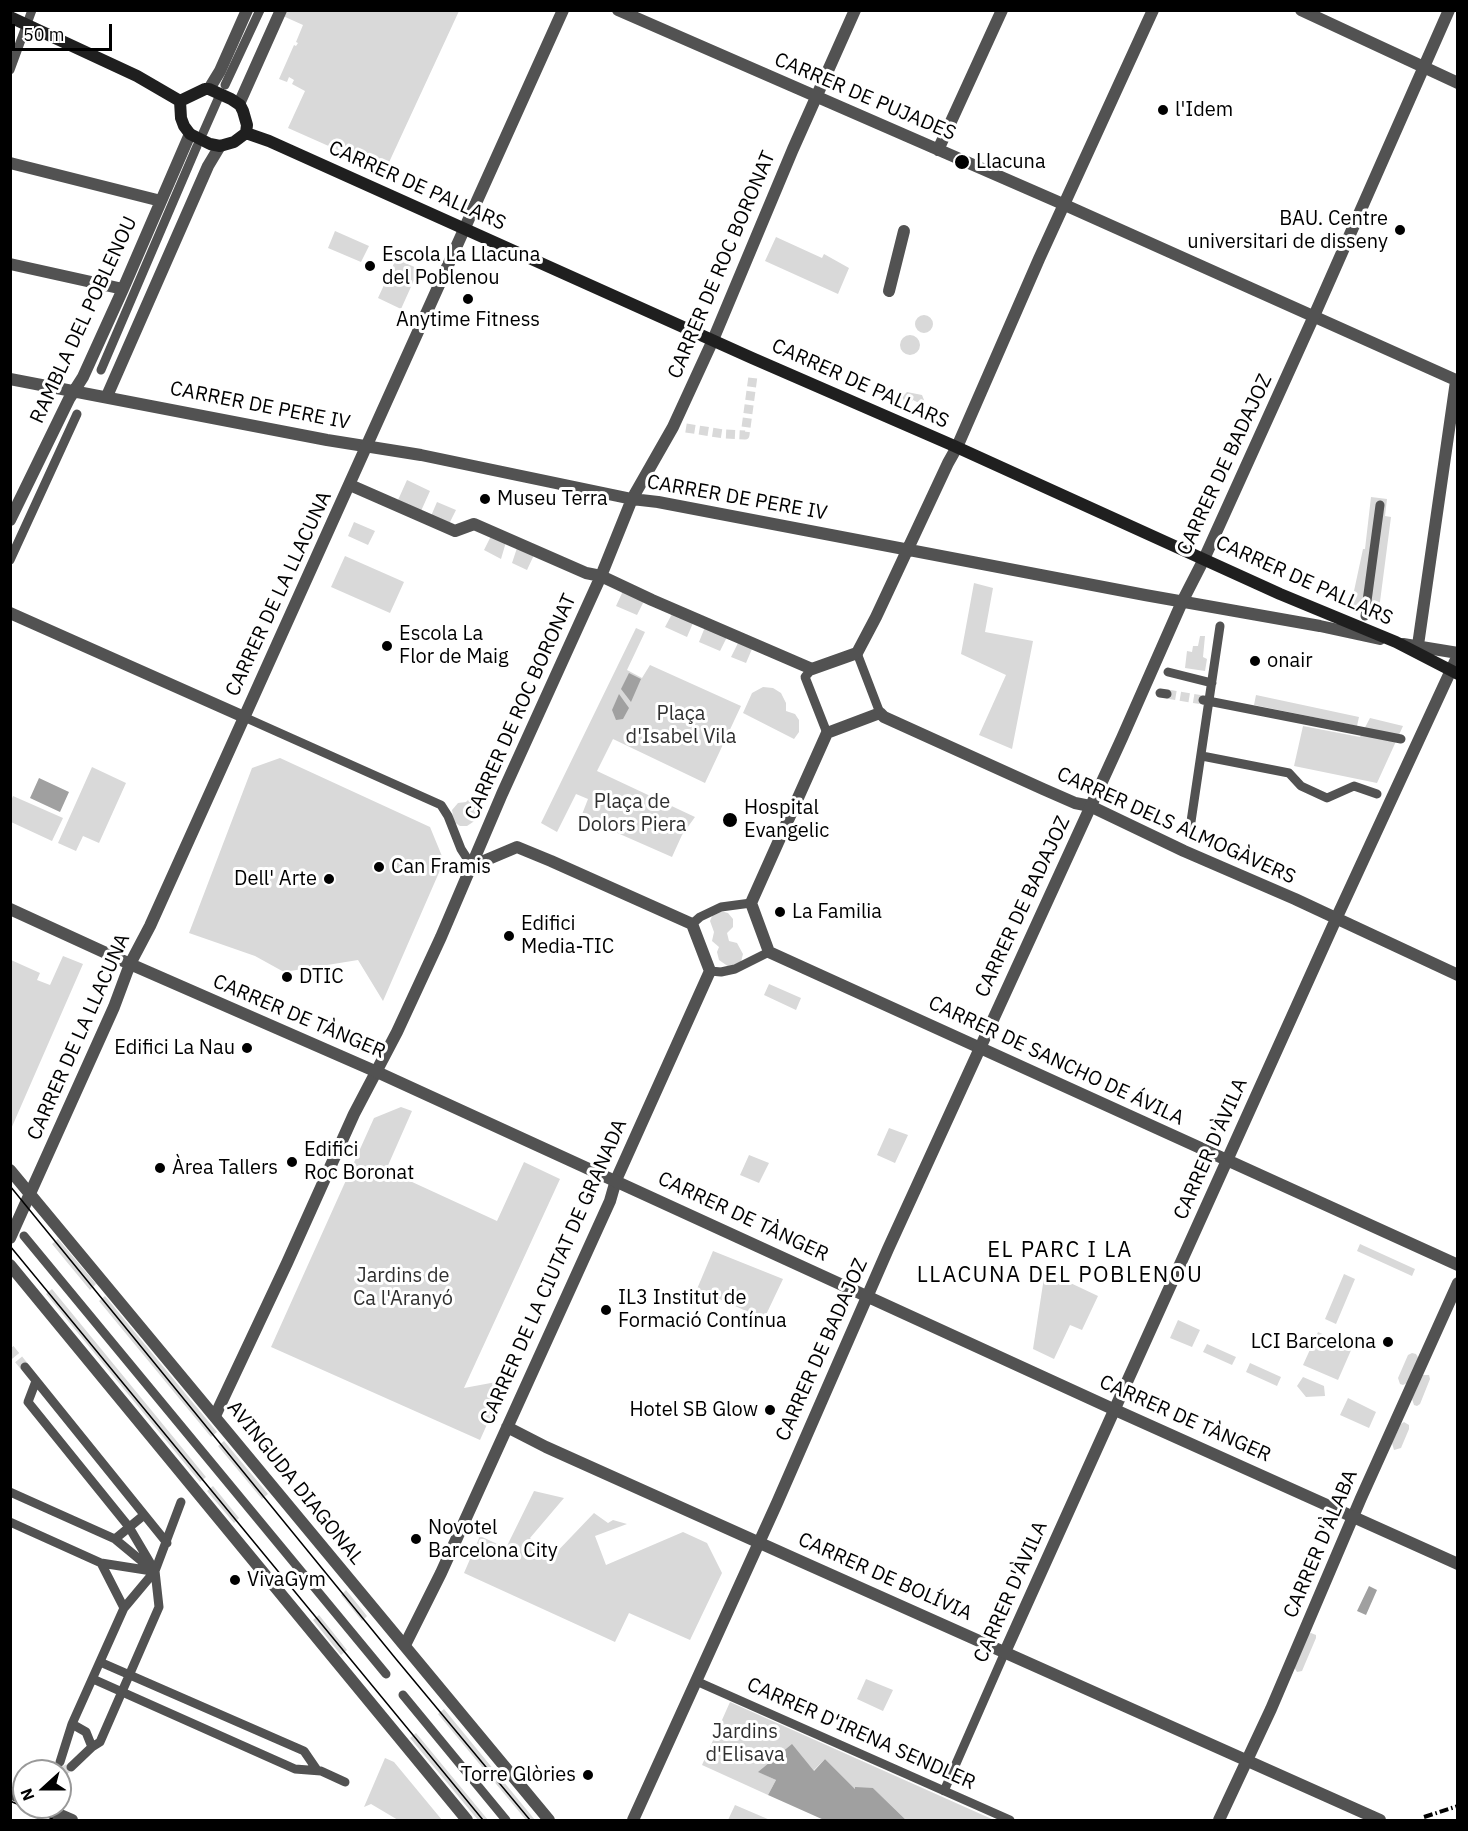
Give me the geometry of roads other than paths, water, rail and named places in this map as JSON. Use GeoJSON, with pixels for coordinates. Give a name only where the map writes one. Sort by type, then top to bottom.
{"type":"FeatureCollection","features":[{"type":"Feature","properties":{"kind":"main road"},"geometry":{"type":"LineString","coordinates":[[10,17],[137,76],[180,100]]}},
{"type":"Feature","properties":{"kind":"main road"},"geometry":{"type":"LineString","coordinates":[[209,89],[238,104],[245,117],[246,133],[234,142],[220,146],[210,144],[190,134],[181,118],[180,100],[200,90],[209,89]]}},
{"type":"Feature","properties":{"kind":"main road","name":"CARRER DE PALLARS"},"geometry":{"type":"LineString","coordinates":[[246,133],[269,141],[957,447],[1326,614],[1418,650],[1454,672]]}},
{"type":"Feature","properties":{"kind":"street"},"geometry":{"type":"LineString","coordinates":[[10,70],[32,10]]}},
{"type":"Feature","properties":{"kind":"street"},"geometry":{"type":"LineString","coordinates":[[209,89],[220,71],[248,10]]}},
{"type":"Feature","properties":{"kind":"street"},"geometry":{"type":"LineString","coordinates":[[225,85],[260,10]]}},
{"type":"Feature","properties":{"kind":"street"},"geometry":{"type":"LineString","coordinates":[[238,104],[281,10]]}},
{"type":"Feature","properties":{"kind":"street","name":"CARRER DE LA LLACUNA"},"geometry":{"type":"LineString","coordinates":[[10,1238],[114,1007],[130,964],[150,926],[563,10]]}},
{"type":"Feature","properties":{"kind":"street","name":"CARRER DE PUJADES"},"geometry":{"type":"LineString","coordinates":[[618,10],[1064,204],[1457,381]]}},
{"type":"Feature","properties":{"kind":"street","name":"CARRER DE ROC BORONAT"},"geometry":{"type":"LineString","coordinates":[[215,1416],[273,1295],[354,1114],[377,1072],[436,947],[601,576],[632,499],[672,428],[713,340],[855,10]]}},
{"type":"Feature","properties":{"kind":"street"},"geometry":{"type":"LineString","coordinates":[[938,150],[1002,10]]}},
{"type":"Feature","properties":{"kind":"street"},"geometry":{"type":"LineString","coordinates":[[350,485],[455,531],[474,524],[585,573],[601,576],[808,668],[857,653],[957,447],[1064,204],[1153,10]]}},
{"type":"Feature","properties":{"kind":"street"},"geometry":{"type":"LineString","coordinates":[[1301,10],[1423,68],[1458,82]]}},
{"type":"Feature","properties":{"kind":"street","name":"CARRER DE BADAJOZ"},"geometry":{"type":"LineString","coordinates":[[633,1821],[759,1543],[867,1296],[1314,316],[1449,10]]}},
{"type":"Feature","properties":{"kind":"street"},"geometry":{"type":"LineString","coordinates":[[203,133],[218,99]]}},
{"type":"Feature","properties":{"kind":"street","name":"RAMBLA DEL POBLENOU"},"geometry":{"type":"LineString","coordinates":[[10,520],[123,289],[190,134]]}},
{"type":"Feature","properties":{"kind":"street","name":"RAMBLA DEL POBLENOU"},"geometry":{"type":"LineString","coordinates":[[101,370],[197,146]]}},
{"type":"Feature","properties":{"kind":"street"},"geometry":{"type":"LineString","coordinates":[[107,396],[208,166],[220,146]]}},
{"type":"Feature","properties":{"kind":"street"},"geometry":{"type":"LineString","coordinates":[[11,165],[161,201]]}},
{"type":"Feature","properties":{"kind":"street"},"geometry":{"type":"LineString","coordinates":[[889,291],[904,231]]}},
{"type":"Feature","properties":{"kind":"street"},"geometry":{"type":"LineString","coordinates":[[10,264],[123,289]]}},
{"type":"Feature","properties":{"kind":"street","name":"CARRER DE PERE IV"},"geometry":{"type":"LineString","coordinates":[[10,379],[367,446],[632,499],[669,504],[1396,642]]}},
{"type":"Feature","properties":{"kind":"street"},"geometry":{"type":"LineString","coordinates":[[1457,381],[1418,650],[1458,654]]}},
{"type":"Feature","properties":{"kind":"street","name":"RAMBLA DEL POBLENOU"},"geometry":{"type":"LineString","coordinates":[[10,560],[77,414]]}},
{"type":"Feature","properties":{"kind":"street"},"geometry":{"type":"LineString","coordinates":[[1365,616],[1380,505]]}},
{"type":"Feature","properties":{"kind":"street"},"geometry":{"type":"LineString","coordinates":[[10,613],[441,805],[471,866],[517,847],[692,924],[710,971],[721,972],[735,969],[769,951],[751,903],[827,733],[880,713],[857,653]]}},
{"type":"Feature","properties":{"kind":"street"},"geometry":{"type":"LineString","coordinates":[[1189,835],[1202,756],[1206,700],[1212,683],[1220,626]]}},
{"type":"Feature","properties":{"kind":"street","name":"CARRER D'ÀVILA"},"geometry":{"type":"LineString","coordinates":[[944,1791],[1113,1409],[1336,919],[1454,672],[1458,654]]}},
{"type":"Feature","properties":{"kind":"street"},"geometry":{"type":"LineString","coordinates":[[808,668],[805,677],[827,733]]}},
{"type":"Feature","properties":{"kind":"street"},"geometry":{"type":"LineString","coordinates":[[1168,672],[1212,683]]}},
{"type":"Feature","properties":{"kind":"street"},"geometry":{"type":"LineString","coordinates":[[1206,700],[1401,739]]}},
{"type":"Feature","properties":{"kind":"street","name":"CARRER DELS ALMOGÀVERS"},"geometry":{"type":"LineString","coordinates":[[880,713],[884,717],[1043,789],[1075,803],[1090,806],[1458,975]]}},
{"type":"Feature","properties":{"kind":"street"},"geometry":{"type":"LineString","coordinates":[[1202,756],[1289,773],[1301,786],[1327,798],[1354,786],[1377,794]]}},
{"type":"Feature","properties":{"kind":"street"},"geometry":{"type":"LineString","coordinates":[[692,924],[700,917],[721,907],[751,903]]}},
{"type":"Feature","properties":{"kind":"street","name":"CARRER DE TÀNGER"},"geometry":{"type":"LineString","coordinates":[[10,909],[616,1180],[1113,1409],[1458,1564]]}},
{"type":"Feature","properties":{"kind":"street","name":"CARRER DE SANCHO DE ÁVILA"},"geometry":{"type":"LineString","coordinates":[[769,951],[1227,1162],[1458,1265]]}},
{"type":"Feature","properties":{"kind":"street","name":"CARRER DE LA CIUTAT DE GRANADA"},"geometry":{"type":"LineString","coordinates":[[405,1645],[441,1574],[610,1201],[616,1180],[710,971]]}},
{"type":"Feature","properties":{"kind":"street","name":"AVINGUDA DIAGONAL"},"geometry":{"type":"LineString","coordinates":[[10,1170],[549,1821]]}},
{"type":"Feature","properties":{"kind":"street"},"geometry":{"type":"LineString","coordinates":[[24,1236],[386,1674]]}},
{"type":"Feature","properties":{"kind":"street"},"geometry":{"type":"LineString","coordinates":[[10,1265],[467,1821]]}},
{"type":"Feature","properties":{"kind":"street","name":"CARRER D'ÀLABA"},"geometry":{"type":"LineString","coordinates":[[1219,1821],[1458,1283]]}},
{"type":"Feature","properties":{"kind":"street"},"geometry":{"type":"LineString","coordinates":[[25,1367],[167,1543]]}},
{"type":"Feature","properties":{"kind":"street"},"geometry":{"type":"LineString","coordinates":[[36,1381],[28,1402],[129,1527],[154,1571],[159,1607],[100,1743],[92,1747],[72,1766]]}},
{"type":"Feature","properties":{"kind":"street","name":"CARRER DE BOLÍVIA"},"geometry":{"type":"LineString","coordinates":[[507,1427],[546,1447],[759,1543],[1379,1820]]}},
{"type":"Feature","properties":{"kind":"street"},"geometry":{"type":"LineString","coordinates":[[10,1492],[115,1539],[154,1571]]}},
{"type":"Feature","properties":{"kind":"street"},"geometry":{"type":"LineString","coordinates":[[61,1759],[72,1724],[124,1608],[154,1571],[167,1543],[181,1502]]}},
{"type":"Feature","properties":{"kind":"street"},"geometry":{"type":"LineString","coordinates":[[115,1539],[144,1515]]}},
{"type":"Feature","properties":{"kind":"street"},"geometry":{"type":"LineString","coordinates":[[10,1522],[101,1563],[154,1571]]}},
{"type":"Feature","properties":{"kind":"street"},"geometry":{"type":"LineString","coordinates":[[101,1563],[124,1608]]}},
{"type":"Feature","properties":{"kind":"street"},"geometry":{"type":"LineString","coordinates":[[100,1662],[304,1750],[321,1771]]}},
{"type":"Feature","properties":{"kind":"street"},"geometry":{"type":"LineString","coordinates":[[93,1679],[295,1769],[321,1771],[345,1782]]}},
{"type":"Feature","properties":{"kind":"street","name":"CARRER D'IRENA SENDLER"},"geometry":{"type":"LineString","coordinates":[[696,1681],[1010,1821]]}},
{"type":"Feature","properties":{"kind":"street"},"geometry":{"type":"LineString","coordinates":[[403,1695],[506,1821]]}},
{"type":"Feature","properties":{"kind":"street"},"geometry":{"type":"LineString","coordinates":[[72,1724],[86,1732],[92,1747]]}},
{"type":"Feature","properties":{"kind":"tunnel"},"geometry":{"type":"LineString","coordinates":[[686,428],[745,435],[753,376]]}},
{"type":"Feature","properties":{"kind":"tunnel"},"geometry":{"type":"LineString","coordinates":[[1167,694],[1203,700]]}},
{"type":"Feature","properties":{"kind":"tunnel"},"geometry":{"type":"LineString","coordinates":[[10,1349],[25,1367]]}},
{"type":"Feature","properties":{"kind":"tram line"},"geometry":{"type":"LineString","coordinates":[[10,1186],[530,1820]]}},
{"type":"Feature","properties":{"kind":"tram line"},"geometry":{"type":"LineString","coordinates":[[10,1246],[483,1820]]}},
{"type":"Feature","properties":{"kind":"tram line"},"geometry":{"type":"LineString","coordinates":[[10,1801],[55,1820]]}},
{"type":"Feature","properties":{"kind":"railway"},"geometry":{"type":"LineString","coordinates":[[1424,1817],[1458,1806]]}},
{"type":"Feature","properties":{"kind":"place","name":"l'Idem"},"geometry":{"type":"Point","coordinates":[1163,110]}},
{"type":"Feature","properties":{"kind":"place","name":"Llacuna"},"geometry":{"type":"Point","coordinates":[962,162]}},
{"type":"Feature","properties":{"kind":"place","name":"BAU. Centre universitari de disseny"},"geometry":{"type":"Point","coordinates":[1400,230]}},
{"type":"Feature","properties":{"kind":"place","name":"Escola La Llacuna del Poblenou"},"geometry":{"type":"Point","coordinates":[370,266]}},
{"type":"Feature","properties":{"kind":"place","name":"Anytime Fitness"},"geometry":{"type":"Point","coordinates":[468,299]}},
{"type":"Feature","properties":{"kind":"place","name":"Museu Terra"},"geometry":{"type":"Point","coordinates":[485,499]}},
{"type":"Feature","properties":{"kind":"place","name":"Escola La Flor de Maig"},"geometry":{"type":"Point","coordinates":[387,646]}},
{"type":"Feature","properties":{"kind":"place","name":"onair"},"geometry":{"type":"Point","coordinates":[1255,661]}},
{"type":"Feature","properties":{"kind":"place","name":"Hospital Evangelic"},"geometry":{"type":"Point","coordinates":[730,820]}},
{"type":"Feature","properties":{"kind":"place","name":"Can Framis"},"geometry":{"type":"Point","coordinates":[379,867]}},
{"type":"Feature","properties":{"kind":"place","name":"Dell' Arte"},"geometry":{"type":"Point","coordinates":[329,879]}},
{"type":"Feature","properties":{"kind":"place","name":"La Familia"},"geometry":{"type":"Point","coordinates":[780,912]}},
{"type":"Feature","properties":{"kind":"place","name":"Edifici Media-TIC"},"geometry":{"type":"Point","coordinates":[509,936]}},
{"type":"Feature","properties":{"kind":"place","name":"DTIC"},"geometry":{"type":"Point","coordinates":[287,977]}},
{"type":"Feature","properties":{"kind":"place","name":"Edifici La Nau"},"geometry":{"type":"Point","coordinates":[247,1048]}},
{"type":"Feature","properties":{"kind":"place","name":"Edifici Roc Boronat"},"geometry":{"type":"Point","coordinates":[292,1162]}},
{"type":"Feature","properties":{"kind":"place","name":"Àrea Tallers"},"geometry":{"type":"Point","coordinates":[160,1168]}},
{"type":"Feature","properties":{"kind":"place","name":"IL3 Institut de Formació Contínua"},"geometry":{"type":"Point","coordinates":[606,1310]}},
{"type":"Feature","properties":{"kind":"place","name":"LCI Barcelona"},"geometry":{"type":"Point","coordinates":[1388,1342]}},
{"type":"Feature","properties":{"kind":"place","name":"Hotel SB Glow"},"geometry":{"type":"Point","coordinates":[770,1410]}},
{"type":"Feature","properties":{"kind":"place","name":"Novotel Barcelona City"},"geometry":{"type":"Point","coordinates":[416,1539]}},
{"type":"Feature","properties":{"kind":"place","name":"VivaGym"},"geometry":{"type":"Point","coordinates":[235,1580]}},
{"type":"Feature","properties":{"kind":"place","name":"Torre Glòries"},"geometry":{"type":"Point","coordinates":[588,1775]}},
{"type":"Feature","properties":{"kind":"district","name":"EL PARC I LA LLACUNA DEL POBLENOU"},"geometry":{"type":"Point","coordinates":[1060,1264]}},
{"type":"Feature","properties":{"kind":"park label","name":"Plaça d'Isabel Vila"},"geometry":{"type":"Point","coordinates":[681,726]}},
{"type":"Feature","properties":{"kind":"park label","name":"Plaça de Dolors Piera"},"geometry":{"type":"Point","coordinates":[632,814]}},
{"type":"Feature","properties":{"kind":"park label","name":"Jardins de Ca l'Aranyó"},"geometry":{"type":"Point","coordinates":[403,1288]}},
{"type":"Feature","properties":{"kind":"park label","name":"Jardins d'Elisava"},"geometry":{"type":"Point","coordinates":[745,1744]}}]}
